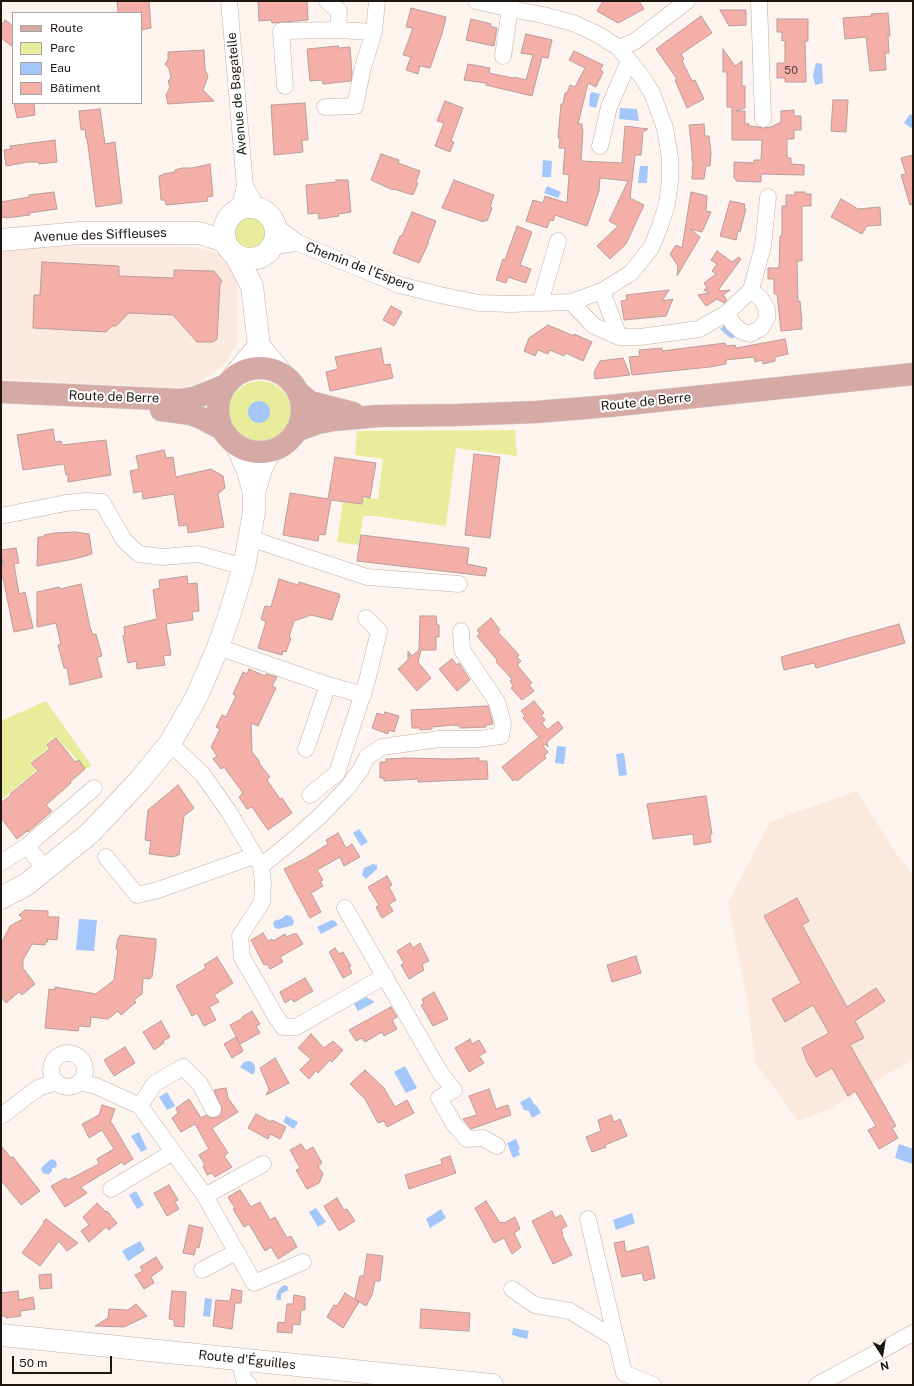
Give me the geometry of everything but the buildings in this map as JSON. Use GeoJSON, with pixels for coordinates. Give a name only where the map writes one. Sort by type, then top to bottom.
{"type":"FeatureCollection","features":[{"type":"Feature","properties":{"kind":"main road"},"geometry":{"type":"LineString","coordinates":[[257,368],[271,369],[283,375],[292,383],[299,393],[302,406],[301,419],[296,431],[285,444],[270,451],[253,452],[237,446],[228,439],[222,429],[217,415],[218,400],[229,382],[244,370],[257,368]]}},
{"type":"Feature","properties":{"kind":"main road","name":"Route de Berre"},"geometry":{"type":"LineString","coordinates":[[296,431],[320,422],[378,416],[491,414],[550,411],[913,374]]}},
{"type":"Feature","properties":{"kind":"main road","name":"Route de Berre"},"geometry":{"type":"LineString","coordinates":[[1,392],[180,400],[194,398],[229,382]]}},
{"type":"Feature","properties":{"kind":"main road","name":"Route de Berre"},"geometry":{"type":"LineString","coordinates":[[299,393],[310,402],[347,412],[378,416]]}},
{"type":"Feature","properties":{"kind":"main road","name":"Route de Berre"},"geometry":{"type":"LineString","coordinates":[[1,404],[158,410],[181,413],[200,418],[222,429]]}},
{"type":"Feature","properties":{"kind":"street","name":"Avenue de Bagatelle"},"geometry":{"type":"LineString","coordinates":[[229,1],[244,186],[236,227],[252,286],[259,346]]}},
{"type":"Feature","properties":{"kind":"street"},"geometry":{"type":"LineString","coordinates":[[327,1],[339,11],[338,30]]}},
{"type":"Feature","properties":{"kind":"street"},"geometry":{"type":"LineString","coordinates":[[325,107],[355,106],[363,67],[374,32],[377,1]]}},
{"type":"Feature","properties":{"kind":"street","name":"Chemin de l'Espero"},"geometry":{"type":"LineString","coordinates":[[271,242],[298,243],[400,284],[440,295],[479,303],[510,304],[571,302],[602,291],[630,273],[651,248],[667,204],[670,180],[670,158],[665,128],[652,93],[619,48],[597,34],[573,23],[511,5],[476,1]]}},
{"type":"Feature","properties":{"kind":"street"},"geometry":{"type":"LineString","coordinates":[[619,48],[634,42],[687,1]]}},
{"type":"Feature","properties":{"kind":"street"},"geometry":{"type":"LineString","coordinates":[[759,1],[763,119]]}},
{"type":"Feature","properties":{"kind":"street"},"geometry":{"type":"LineString","coordinates":[[503,56],[511,5]]}},
{"type":"Feature","properties":{"kind":"street"},"geometry":{"type":"LineString","coordinates":[[286,86],[281,31],[338,30],[374,32]]}},
{"type":"Feature","properties":{"kind":"street"},"geometry":{"type":"LineString","coordinates":[[600,146],[610,106],[630,61]]}},
{"type":"Feature","properties":{"kind":"street"},"geometry":{"type":"LineString","coordinates":[[571,302],[594,326],[619,337],[640,337],[699,328],[727,313],[751,290],[763,246],[768,197]]}},
{"type":"Feature","properties":{"kind":"street"},"geometry":{"type":"LineString","coordinates":[[265,211],[272,218],[271,242],[258,258],[250,260],[236,227],[265,211]]}},
{"type":"Feature","properties":{"kind":"street","name":"Avenue des Siffleuses"},"geometry":{"type":"LineString","coordinates":[[1,240],[79,233],[199,233],[236,227]]}},
{"type":"Feature","properties":{"kind":"street"},"geometry":{"type":"LineString","coordinates":[[540,303],[558,241]]}},
{"type":"Feature","properties":{"kind":"street","name":"Avenue de Bagatelle"},"geometry":{"type":"LineString","coordinates":[[252,286],[271,242]]}},
{"type":"Feature","properties":{"kind":"street"},"geometry":{"type":"LineString","coordinates":[[727,313],[733,324],[741,331],[750,334],[761,328],[767,318],[767,309],[761,299],[751,290]]}},
{"type":"Feature","properties":{"kind":"street"},"geometry":{"type":"LineString","coordinates":[[602,291],[619,337]]}},
{"type":"Feature","properties":{"kind":"street"},"geometry":{"type":"LineString","coordinates":[[229,382],[259,346],[283,375]]}},
{"type":"Feature","properties":{"kind":"street"},"geometry":{"type":"LineString","coordinates":[[1,898],[26,884],[90,833],[140,780],[170,743],[196,698],[218,647],[229,616],[244,567],[254,512],[254,492],[248,471],[237,446]]}},
{"type":"Feature","properties":{"kind":"street"},"geometry":{"type":"LineString","coordinates":[[254,492],[261,469],[270,451]]}},
{"type":"Feature","properties":{"kind":"street"},"geometry":{"type":"LineString","coordinates":[[1,516],[66,503],[86,501],[102,502],[124,540],[139,554],[163,557],[198,554],[244,567]]}},
{"type":"Feature","properties":{"kind":"street"},"geometry":{"type":"LineString","coordinates":[[249,538],[367,577],[459,584]]}},
{"type":"Feature","properties":{"kind":"street"},"geometry":{"type":"LineString","coordinates":[[310,795],[337,772],[363,695],[380,631],[366,618]]}},
{"type":"Feature","properties":{"kind":"street"},"geometry":{"type":"LineString","coordinates":[[106,857],[137,895],[258,861],[286,846],[319,817],[348,787],[361,769],[367,757],[382,747],[440,739],[478,739],[501,736],[502,723],[496,702],[462,650],[461,631]]}},
{"type":"Feature","properties":{"kind":"street"},"geometry":{"type":"LineString","coordinates":[[218,647],[328,685],[363,695]]}},
{"type":"Feature","properties":{"kind":"street"},"geometry":{"type":"LineString","coordinates":[[306,749],[328,685]]}},
{"type":"Feature","properties":{"kind":"street"},"geometry":{"type":"LineString","coordinates":[[170,743],[203,775],[229,812],[258,861],[262,883],[262,902],[240,936],[242,958],[283,1027],[296,1027],[385,976]]}},
{"type":"Feature","properties":{"kind":"street"},"geometry":{"type":"LineString","coordinates":[[1,862],[27,846],[94,788]]}},
{"type":"Feature","properties":{"kind":"street"},"geometry":{"type":"LineString","coordinates":[[27,846],[45,869]]}},
{"type":"Feature","properties":{"kind":"street"},"geometry":{"type":"LineString","coordinates":[[346,908],[442,1074],[454,1090],[439,1098],[454,1124],[467,1139],[483,1138],[497,1146]]}},
{"type":"Feature","properties":{"kind":"street"},"geometry":{"type":"LineString","coordinates":[[38,1088],[57,1057],[67,1054],[78,1057],[96,1086]]}},
{"type":"Feature","properties":{"kind":"street"},"geometry":{"type":"LineString","coordinates":[[52,1066],[51,1072],[56,1082],[65,1087],[71,1087],[80,1082],[84,1074],[84,1065]]}},
{"type":"Feature","properties":{"kind":"street"},"geometry":{"type":"LineString","coordinates":[[140,1106],[154,1084],[183,1067],[200,1084],[213,1108]]}},
{"type":"Feature","properties":{"kind":"street"},"geometry":{"type":"LineString","coordinates":[[1,1116],[38,1088],[56,1082]]}},
{"type":"Feature","properties":{"kind":"street"},"geometry":{"type":"LineString","coordinates":[[80,1082],[96,1086],[140,1106],[205,1196],[254,1283],[303,1262]]}},
{"type":"Feature","properties":{"kind":"street"},"geometry":{"type":"LineString","coordinates":[[111,1189],[173,1152]]}},
{"type":"Feature","properties":{"kind":"street"},"geometry":{"type":"LineString","coordinates":[[205,1196],[263,1164]]}},
{"type":"Feature","properties":{"kind":"street"},"geometry":{"type":"LineString","coordinates":[[588,1219],[624,1373],[653,1385]]}},
{"type":"Feature","properties":{"kind":"street"},"geometry":{"type":"LineString","coordinates":[[202,1270],[236,1252]]}},
{"type":"Feature","properties":{"kind":"street"},"geometry":{"type":"LineString","coordinates":[[512,1289],[535,1305],[570,1311],[616,1339]]}},
{"type":"Feature","properties":{"kind":"street"},"geometry":{"type":"LineString","coordinates":[[817,1385],[913,1334]]}},
{"type":"Feature","properties":{"kind":"street","name":"Route d'Éguilles"},"geometry":{"type":"LineString","coordinates":[[1,1335],[492,1385]]}},
{"type":"Feature","properties":{"kind":"street"},"geometry":{"type":"LineString","coordinates":[[239,1359],[244,1380],[249,1385]]}},
{"type":"Feature","properties":{"kind":"shaded area"},"geometry":{"type":"Polygon","coordinates":[[[54,246],[195,247],[220,254],[237,275],[238,342],[224,365],[197,385],[173,388],[1,379],[1,252],[54,246]]]}},
{"type":"Feature","properties":{"kind":"shaded area"},"geometry":{"type":"Polygon","coordinates":[[[856,791],[913,876],[913,1059],[830,1109],[798,1121],[755,1062],[747,1000],[728,902],[770,822],[856,791]]]}},
{"type":"Feature","properties":{"kind":"green space"},"geometry":{"type":"Polygon","coordinates":[[[249,213],[259,216],[265,222],[268,232],[265,242],[259,248],[249,251],[239,248],[233,242],[230,232],[233,222],[239,216],[249,213]]]}},
{"type":"Feature","properties":{"kind":"green space"},"geometry":{"type":"Polygon","coordinates":[[[260,381],[272,383],[282,390],[289,400],[291,412],[289,424],[282,434],[272,441],[260,443],[248,441],[238,434],[231,424],[229,412],[231,400],[238,390],[248,383],[260,381]]]}},
{"type":"Feature","properties":{"kind":"green space"},"geometry":{"type":"Polygon","coordinates":[[[515,430],[517,456],[456,448],[446,526],[375,516],[363,516],[359,545],[337,542],[343,501],[362,504],[363,497],[378,499],[383,459],[355,455],[357,431],[515,430]]]}},
{"type":"Feature","properties":{"kind":"green space"},"geometry":{"type":"Polygon","coordinates":[[[46,701],[92,766],[85,769],[56,737],[46,745],[49,749],[30,762],[36,771],[1,800],[1,721],[46,701]]]}},
{"type":"Feature","properties":{"kind":"water"},"geometry":{"type":"Polygon","coordinates":[[[816,63],[822,64],[823,83],[815,85],[813,75],[816,63]]]}},
{"type":"Feature","properties":{"kind":"water"},"geometry":{"type":"Polygon","coordinates":[[[592,92],[600,94],[596,108],[589,106],[590,94],[592,92]]]}},
{"type":"Feature","properties":{"kind":"water"},"geometry":{"type":"Polygon","coordinates":[[[620,108],[637,109],[639,121],[619,119],[620,108]]]}},
{"type":"Feature","properties":{"kind":"water"},"geometry":{"type":"Polygon","coordinates":[[[910,114],[913,116],[913,129],[904,123],[910,114]]]}},
{"type":"Feature","properties":{"kind":"water"},"geometry":{"type":"Polygon","coordinates":[[[543,160],[552,161],[551,177],[542,177],[543,160]]]}},
{"type":"Feature","properties":{"kind":"water"},"geometry":{"type":"Polygon","coordinates":[[[640,166],[648,166],[647,183],[638,183],[640,166]]]}},
{"type":"Feature","properties":{"kind":"water"},"geometry":{"type":"Polygon","coordinates":[[[547,186],[561,192],[558,198],[544,193],[547,186]]]}},
{"type":"Feature","properties":{"kind":"water"},"geometry":{"type":"Polygon","coordinates":[[[726,324],[734,334],[734,338],[730,338],[720,329],[726,324]]]}},
{"type":"Feature","properties":{"kind":"water"},"geometry":{"type":"Polygon","coordinates":[[[255,401],[263,401],[270,408],[270,416],[263,423],[255,423],[248,416],[248,408],[255,401]]]}},
{"type":"Feature","properties":{"kind":"water"},"geometry":{"type":"Polygon","coordinates":[[[557,746],[566,747],[564,764],[555,763],[557,746]]]}},
{"type":"Feature","properties":{"kind":"water"},"geometry":{"type":"Polygon","coordinates":[[[624,753],[627,775],[619,776],[616,754],[624,753]]]}},
{"type":"Feature","properties":{"kind":"water"},"geometry":{"type":"Polygon","coordinates":[[[359,829],[368,842],[361,846],[353,833],[359,829]]]}},
{"type":"Feature","properties":{"kind":"water"},"geometry":{"type":"Polygon","coordinates":[[[373,864],[377,865],[377,869],[366,879],[362,875],[364,868],[373,864]]]}},
{"type":"Feature","properties":{"kind":"water"},"geometry":{"type":"Polygon","coordinates":[[[286,915],[291,916],[294,921],[293,925],[279,929],[275,928],[273,924],[274,921],[281,919],[286,915]]]}},
{"type":"Feature","properties":{"kind":"water"},"geometry":{"type":"Polygon","coordinates":[[[79,919],[97,920],[94,951],[76,950],[79,919]]]}},
{"type":"Feature","properties":{"kind":"water"},"geometry":{"type":"Polygon","coordinates":[[[332,920],[338,925],[321,934],[317,927],[332,920]]]}},
{"type":"Feature","properties":{"kind":"water"},"geometry":{"type":"Polygon","coordinates":[[[366,997],[375,1002],[358,1011],[354,1004],[366,997]]]}},
{"type":"Feature","properties":{"kind":"water"},"geometry":{"type":"Polygon","coordinates":[[[249,1061],[255,1066],[253,1075],[240,1067],[244,1062],[249,1061]]]}},
{"type":"Feature","properties":{"kind":"water"},"geometry":{"type":"Polygon","coordinates":[[[405,1066],[417,1088],[406,1093],[394,1072],[405,1066]]]}},
{"type":"Feature","properties":{"kind":"water"},"geometry":{"type":"Polygon","coordinates":[[[167,1092],[175,1106],[167,1110],[159,1097],[167,1092]]]}},
{"type":"Feature","properties":{"kind":"water"},"geometry":{"type":"Polygon","coordinates":[[[530,1097],[541,1113],[532,1118],[529,1111],[524,1110],[520,1102],[530,1097]]]}},
{"type":"Feature","properties":{"kind":"water"},"geometry":{"type":"Polygon","coordinates":[[[286,1116],[298,1122],[294,1129],[283,1122],[286,1116]]]}},
{"type":"Feature","properties":{"kind":"water"},"geometry":{"type":"Polygon","coordinates":[[[139,1132],[147,1149],[141,1152],[131,1136],[139,1132]]]}},
{"type":"Feature","properties":{"kind":"water"},"geometry":{"type":"Polygon","coordinates":[[[516,1139],[520,1149],[518,1150],[520,1155],[513,1158],[507,1143],[516,1139]]]}},
{"type":"Feature","properties":{"kind":"water"},"geometry":{"type":"Polygon","coordinates":[[[899,1144],[913,1149],[913,1164],[895,1158],[899,1144]]]}},
{"type":"Feature","properties":{"kind":"water"},"geometry":{"type":"Polygon","coordinates":[[[51,1159],[56,1161],[57,1166],[52,1168],[52,1171],[49,1174],[45,1174],[42,1172],[41,1168],[51,1159]]]}},
{"type":"Feature","properties":{"kind":"water"},"geometry":{"type":"Polygon","coordinates":[[[136,1191],[144,1205],[137,1209],[129,1195],[136,1191]]]}},
{"type":"Feature","properties":{"kind":"water"},"geometry":{"type":"Polygon","coordinates":[[[316,1208],[326,1222],[318,1227],[309,1212],[316,1208]]]}},
{"type":"Feature","properties":{"kind":"water"},"geometry":{"type":"Polygon","coordinates":[[[441,1209],[446,1218],[430,1228],[426,1219],[441,1209]]]}},
{"type":"Feature","properties":{"kind":"water"},"geometry":{"type":"Polygon","coordinates":[[[632,1213],[635,1223],[616,1230],[613,1220],[632,1213]]]}},
{"type":"Feature","properties":{"kind":"water"},"geometry":{"type":"Polygon","coordinates":[[[140,1241],[145,1250],[128,1261],[122,1251],[140,1241]]]}},
{"type":"Feature","properties":{"kind":"water"},"geometry":{"type":"Polygon","coordinates":[[[285,1285],[288,1287],[288,1290],[281,1294],[281,1300],[277,1300],[276,1297],[278,1291],[285,1285]]]}},
{"type":"Feature","properties":{"kind":"water"},"geometry":{"type":"Polygon","coordinates":[[[205,1298],[212,1299],[210,1317],[203,1316],[205,1298]]]}},
{"type":"Feature","properties":{"kind":"water"},"geometry":{"type":"Polygon","coordinates":[[[513,1328],[529,1331],[527,1339],[512,1335],[513,1328]]]}}]}
